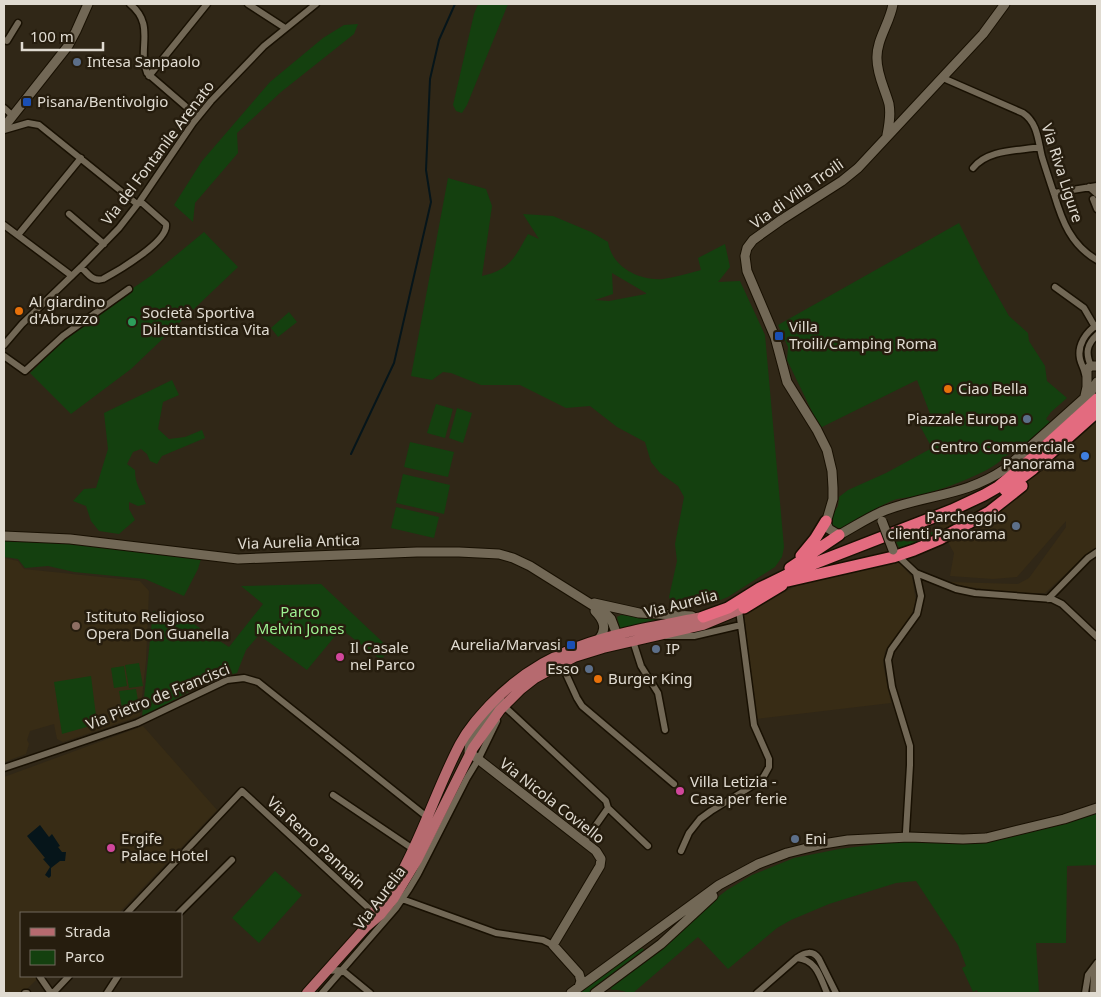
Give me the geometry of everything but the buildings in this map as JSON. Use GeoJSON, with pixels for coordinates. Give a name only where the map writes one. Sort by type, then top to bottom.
{"type":"FeatureCollection","features":[{"type":"Feature","properties":{"kind":"highway","name":"Via Aurelia"},"geometry":{"type":"LineString","coordinates":[[703,617],[728,608],[760,588],[795,571],[952,510],[984,495],[1010,477],[1097,399]]}},
{"type":"Feature","properties":{"kind":"highway","name":"Via Aurelia"},"geometry":{"type":"LineString","coordinates":[[739,610],[788,582],[976,507],[1015,483],[1097,412]]}},
{"type":"Feature","properties":{"kind":"highway"},"geometry":{"type":"LineString","coordinates":[[788,582],[940,539],[979,519],[1001,504],[1025,484],[1055,449]]}},
{"type":"Feature","properties":{"kind":"highway"},"geometry":{"type":"LineString","coordinates":[[791,568],[809,547],[826,521]]}},
{"type":"Feature","properties":{"kind":"highway"},"geometry":{"type":"LineString","coordinates":[[760,588],[839,535]]}},
{"type":"Feature","properties":{"kind":"main road","name":"Via Aurelia"},"geometry":{"type":"LineString","coordinates":[[366,927],[374,912],[395,883],[413,850],[460,745],[470,729],[504,690],[517,679],[550,658],[576,647],[599,640],[634,641],[658,636],[715,621],[739,610]]}},
{"type":"Feature","properties":{"kind":"main road","name":"Via Aurelia"},"geometry":{"type":"LineString","coordinates":[[307,993],[390,903],[417,860],[464,765],[474,757],[502,708],[528,683],[561,663],[619,640],[703,617]]}},
{"type":"Feature","properties":{"kind":"street"},"geometry":{"type":"LineString","coordinates":[[4,128],[12,115],[68,46],[88,4]]}},
{"type":"Feature","properties":{"kind":"street"},"geometry":{"type":"LineString","coordinates":[[130,4],[143,18],[145,35],[144,64],[149,76],[198,117]]}},
{"type":"Feature","properties":{"kind":"street"},"geometry":{"type":"LineString","coordinates":[[149,76],[208,4]]}},
{"type":"Feature","properties":{"kind":"street"},"geometry":{"type":"LineString","coordinates":[[248,4],[285,28]]}},
{"type":"Feature","properties":{"kind":"street","name":"Via del Fontanile Arenato"},"geometry":{"type":"LineString","coordinates":[[4,345],[42,304],[104,244],[138,203],[198,117],[246,63],[285,28],[316,4]]}},
{"type":"Feature","properties":{"kind":"street"},"geometry":{"type":"LineString","coordinates":[[887,135],[890,121],[889,109],[878,73],[876,58],[893,4]]}},
{"type":"Feature","properties":{"kind":"street","name":"Via di Villa Troili"},"geometry":{"type":"LineString","coordinates":[[826,521],[833,499],[832,471],[827,450],[817,430],[787,382],[775,337],[746,268],[745,252],[748,245],[768,229],[847,177],[863,163],[887,135],[984,34],[1006,4]]}},
{"type":"Feature","properties":{"kind":"street"},"geometry":{"type":"LineString","coordinates":[[4,40],[7,41],[18,23]]}},
{"type":"Feature","properties":{"kind":"street","name":"Via Riva Ligure"},"geometry":{"type":"LineString","coordinates":[[943,78],[1026,115],[1035,126],[1062,219],[1069,234],[1082,249],[1097,260]]}},
{"type":"Feature","properties":{"kind":"street"},"geometry":{"type":"LineString","coordinates":[[4,108],[12,115]]}},
{"type":"Feature","properties":{"kind":"street"},"geometry":{"type":"LineString","coordinates":[[4,128],[28,123],[38,124],[166,224],[163,236],[148,250],[103,279],[99,281],[92,279],[81,267]]}},
{"type":"Feature","properties":{"kind":"street"},"geometry":{"type":"LineString","coordinates":[[973,168],[978,162],[989,155],[1040,147]]}},
{"type":"Feature","properties":{"kind":"street"},"geometry":{"type":"LineString","coordinates":[[18,235],[81,158]]}},
{"type":"Feature","properties":{"kind":"street"},"geometry":{"type":"LineString","coordinates":[[1054,193],[1097,186]]}},
{"type":"Feature","properties":{"kind":"street"},"geometry":{"type":"LineString","coordinates":[[1089,187],[1095,196],[1097,209]]}},
{"type":"Feature","properties":{"kind":"street"},"geometry":{"type":"LineString","coordinates":[[69,214],[104,244]]}},
{"type":"Feature","properties":{"kind":"street"},"geometry":{"type":"LineString","coordinates":[[4,225],[72,276]]}},
{"type":"Feature","properties":{"kind":"street"},"geometry":{"type":"LineString","coordinates":[[1055,287],[1084,308],[1096,326],[1086,336],[1080,348],[1080,359],[1086,376],[1090,381],[1097,381]]}},
{"type":"Feature","properties":{"kind":"street"},"geometry":{"type":"LineString","coordinates":[[4,356],[25,371],[63,336],[129,288]]}},
{"type":"Feature","properties":{"kind":"street"},"geometry":{"type":"LineString","coordinates":[[1085,396],[1087,387],[1086,369],[1094,366],[1087,359],[1087,349],[1097,335]]}},
{"type":"Feature","properties":{"kind":"street"},"geometry":{"type":"LineString","coordinates":[[826,521],[829,529],[839,535],[880,517],[892,508],[964,490],[994,476],[1026,451],[1090,393],[1097,381]]}},
{"type":"Feature","properties":{"kind":"street"},"geometry":{"type":"LineString","coordinates":[[880,517],[895,553],[916,573],[975,593],[1048,599],[1062,604],[1097,637]]}},
{"type":"Feature","properties":{"kind":"street","name":"Via Aurelia Antica"},"geometry":{"type":"LineString","coordinates":[[4,536],[70,539],[238,559],[417,552],[491,554],[508,556],[518,560],[553,579],[584,600]]}},
{"type":"Feature","properties":{"kind":"street"},"geometry":{"type":"LineString","coordinates":[[1048,599],[1088,558],[1097,552]]}},
{"type":"Feature","properties":{"kind":"street"},"geometry":{"type":"LineString","coordinates":[[906,832],[910,746],[892,687],[888,660],[891,650],[912,622],[920,607],[921,593],[916,573]]}},
{"type":"Feature","properties":{"kind":"street"},"geometry":{"type":"LineString","coordinates":[[584,600],[639,613]]}},
{"type":"Feature","properties":{"kind":"street"},"geometry":{"type":"LineString","coordinates":[[584,600],[611,619],[619,640]]}},
{"type":"Feature","properties":{"kind":"street"},"geometry":{"type":"LineString","coordinates":[[584,600],[602,620],[604,629],[599,640]]}},
{"type":"Feature","properties":{"kind":"street"},"geometry":{"type":"LineString","coordinates":[[681,851],[689,833],[700,819],[711,810],[757,783],[769,767],[769,759],[754,725],[739,610]]}},
{"type":"Feature","properties":{"kind":"street"},"geometry":{"type":"LineString","coordinates":[[611,619],[612,616],[617,614],[639,613],[703,617]]}},
{"type":"Feature","properties":{"kind":"street","name":"Via Aurelia"},"geometry":{"type":"LineString","coordinates":[[658,636],[689,636],[741,625]]}},
{"type":"Feature","properties":{"kind":"street"},"geometry":{"type":"LineString","coordinates":[[634,641],[641,666],[658,693],[665,730]]}},
{"type":"Feature","properties":{"kind":"street"},"geometry":{"type":"LineString","coordinates":[[561,663],[582,706],[674,784]]}},
{"type":"Feature","properties":{"kind":"street","name":"Via Pietro de Francisci"},"geometry":{"type":"LineString","coordinates":[[4,768],[137,723],[227,680],[248,678],[258,682],[427,817]]}},
{"type":"Feature","properties":{"kind":"street"},"geometry":{"type":"LineString","coordinates":[[474,757],[468,748],[470,741],[497,704],[504,690]]}},
{"type":"Feature","properties":{"kind":"street"},"geometry":{"type":"LineString","coordinates":[[502,708],[606,801],[608,808],[648,846]]}},
{"type":"Feature","properties":{"kind":"street","name":"Via Aurelia"},"geometry":{"type":"LineString","coordinates":[[322,993],[402,899],[430,851],[467,778],[474,757]]}},
{"type":"Feature","properties":{"kind":"street","name":"Via Nicola Coviello"},"geometry":{"type":"LineString","coordinates":[[474,757],[599,854],[601,859],[600,866],[553,945]]}},
{"type":"Feature","properties":{"kind":"street"},"geometry":{"type":"LineString","coordinates":[[449,769],[456,764],[464,765],[468,771],[467,778]]}},
{"type":"Feature","properties":{"kind":"street","name":"Via Remo Pannain"},"geometry":{"type":"LineString","coordinates":[[127,912],[242,791],[374,912]]}},
{"type":"Feature","properties":{"kind":"street"},"geometry":{"type":"LineString","coordinates":[[333,795],[413,850]]}},
{"type":"Feature","properties":{"kind":"street"},"geometry":{"type":"LineString","coordinates":[[584,842],[608,808]]}},
{"type":"Feature","properties":{"kind":"street"},"geometry":{"type":"LineString","coordinates":[[571,993],[719,885],[758,864],[787,852],[848,840],[982,838],[1027,828],[1097,808]]}},
{"type":"Feature","properties":{"kind":"street"},"geometry":{"type":"LineString","coordinates":[[594,993],[647,955],[710,898],[751,873],[798,854],[871,840]]}},
{"type":"Feature","properties":{"kind":"street"},"geometry":{"type":"LineString","coordinates":[[417,860],[430,851]]}},
{"type":"Feature","properties":{"kind":"street"},"geometry":{"type":"LineString","coordinates":[[180,912],[232,860]]}},
{"type":"Feature","properties":{"kind":"street"},"geometry":{"type":"LineString","coordinates":[[402,899],[496,933],[543,940],[553,945],[577,972],[580,978],[579,987]]}},
{"type":"Feature","properties":{"kind":"street"},"geometry":{"type":"LineString","coordinates":[[638,944],[646,946],[647,955]]}},
{"type":"Feature","properties":{"kind":"street"},"geometry":{"type":"LineString","coordinates":[[757,993],[797,958],[807,953],[817,955],[836,993]]}},
{"type":"Feature","properties":{"kind":"street"},"geometry":{"type":"LineString","coordinates":[[797,958],[808,960],[813,964],[827,993]]}},
{"type":"Feature","properties":{"kind":"street"},"geometry":{"type":"LineString","coordinates":[[1085,993],[1088,975],[1097,964]]}},
{"type":"Feature","properties":{"kind":"street"},"geometry":{"type":"LineString","coordinates":[[1092,993],[1097,964]]}},
{"type":"Feature","properties":{"kind":"street"},"geometry":{"type":"LineString","coordinates":[[327,971],[342,970],[370,993]]}},
{"type":"Feature","properties":{"kind":"street"},"geometry":{"type":"LineString","coordinates":[[577,972],[593,977]]}},
{"type":"Feature","properties":{"kind":"street"},"geometry":{"type":"LineString","coordinates":[[40,977],[52,993],[68,977]]}},
{"type":"Feature","properties":{"kind":"street"},"geometry":{"type":"LineString","coordinates":[[107,993],[117,977]]}},
{"type":"Feature","properties":{"kind":"shaded area"},"geometry":{"type":"Polygon","coordinates":[[[1097,418],[1097,547],[1045,593],[1020,593],[968,587],[948,582],[1018,584],[1029,578],[1066,527],[1066,521],[1017,577],[993,579],[950,576],[954,553],[939,526],[982,508],[1057,452],[1097,418]]]}},
{"type":"Feature","properties":{"kind":"shaded area","name":"Istituto Religioso Opera Don Guanella"},"geometry":{"type":"Polygon","coordinates":[[[4,558],[18,561],[24,569],[140,581],[149,591],[146,661],[140,716],[63,742],[57,739],[54,724],[30,731],[26,754],[4,762],[4,558]]]}},
{"type":"Feature","properties":{"kind":"shaded area"},"geometry":{"type":"Polygon","coordinates":[[[897,560],[912,577],[916,602],[911,616],[885,651],[883,664],[891,703],[756,719],[744,613],[806,581],[897,560]]]}},
{"type":"Feature","properties":{"kind":"shaded area"},"geometry":{"type":"Polygon","coordinates":[[[143,726],[217,810],[120,912],[20,912],[20,977],[39,977],[23,993],[4,993],[4,777],[143,726]]]}},
{"type":"Feature","properties":{"kind":"shaded area"},"geometry":{"type":"Polygon","coordinates":[[[40,825],[49,837],[52,834],[62,852],[66,852],[65,861],[60,861],[51,868],[51,876],[49,878],[45,875],[50,867],[27,836],[40,825]]]}},
{"type":"Feature","properties":{"kind":"green space"},"geometry":{"type":"Polygon","coordinates":[[[478,4],[508,4],[462,113],[456,111],[453,105],[478,4]]]}},
{"type":"Feature","properties":{"kind":"green space"},"geometry":{"type":"Polygon","coordinates":[[[358,24],[354,34],[281,92],[237,133],[238,153],[195,203],[193,222],[174,205],[202,161],[270,82],[323,38],[344,25],[358,24]]]}},
{"type":"Feature","properties":{"kind":"green space"},"geometry":{"type":"Polygon","coordinates":[[[448,178],[486,189],[492,206],[482,276],[499,270],[511,261],[528,234],[539,239],[523,214],[553,216],[591,232],[608,242],[615,259],[628,271],[645,278],[663,279],[701,270],[698,258],[725,244],[730,267],[718,282],[740,281],[765,335],[784,547],[782,557],[775,567],[728,597],[708,605],[672,604],[669,597],[677,561],[675,544],[684,497],[678,486],[660,473],[651,462],[645,442],[617,427],[590,406],[566,408],[520,385],[481,385],[451,373],[443,372],[432,380],[411,376],[448,178]],[[612,273],[613,294],[595,300],[609,301],[646,293],[612,273]]]}},
{"type":"Feature","properties":{"kind":"green space"},"geometry":{"type":"Polygon","coordinates":[[[959,223],[1009,316],[1028,333],[1029,341],[1045,366],[1047,381],[1067,398],[1051,412],[1046,419],[1050,422],[1036,437],[988,469],[939,490],[894,500],[840,529],[836,528],[832,525],[830,519],[838,506],[839,497],[848,490],[886,473],[932,448],[919,424],[931,416],[917,380],[820,428],[787,360],[788,347],[778,325],[959,223]]]}},
{"type":"Feature","properties":{"kind":"green space","name":"Società Sportiva Dilettantistica Vita"},"geometry":{"type":"Polygon","coordinates":[[[204,232],[238,267],[131,369],[71,414],[30,373],[78,326],[152,275],[204,232]]]}},
{"type":"Feature","properties":{"kind":"green space"},"geometry":{"type":"Polygon","coordinates":[[[289,312],[297,322],[278,337],[271,328],[289,312]]]}},
{"type":"Feature","properties":{"kind":"green space"},"geometry":{"type":"Polygon","coordinates":[[[172,380],[179,395],[163,402],[158,429],[169,439],[185,437],[202,430],[205,438],[162,456],[157,464],[150,461],[147,454],[141,449],[133,452],[127,464],[135,470],[137,484],[146,504],[138,506],[129,502],[129,509],[135,520],[119,534],[99,531],[91,521],[86,506],[73,501],[84,489],[96,488],[108,449],[104,413],[172,380]]]}},
{"type":"Feature","properties":{"kind":"green space"},"geometry":{"type":"Polygon","coordinates":[[[436,404],[453,409],[445,438],[427,433],[436,404]]]}},
{"type":"Feature","properties":{"kind":"green space"},"geometry":{"type":"Polygon","coordinates":[[[457,408],[472,413],[463,443],[449,438],[457,408]]]}},
{"type":"Feature","properties":{"kind":"green space"},"geometry":{"type":"Polygon","coordinates":[[[410,442],[454,452],[448,477],[404,467],[410,442]]]}},
{"type":"Feature","properties":{"kind":"green space"},"geometry":{"type":"Polygon","coordinates":[[[403,474],[450,485],[444,514],[396,503],[403,474]]]}},
{"type":"Feature","properties":{"kind":"green space"},"geometry":{"type":"Polygon","coordinates":[[[396,507],[439,517],[434,538],[391,528],[396,507]]]}},
{"type":"Feature","properties":{"kind":"green space"},"geometry":{"type":"Polygon","coordinates":[[[931,532],[942,533],[900,549],[896,542],[931,532]]]}},
{"type":"Feature","properties":{"kind":"green space"},"geometry":{"type":"Polygon","coordinates":[[[4,541],[60,542],[201,559],[184,596],[145,579],[74,572],[48,566],[25,568],[18,559],[4,557],[4,541]]]}},
{"type":"Feature","properties":{"kind":"green space","name":"Parco Melvin Jones"},"geometry":{"type":"Polygon","coordinates":[[[321,584],[390,649],[381,660],[341,629],[307,670],[259,635],[246,650],[237,673],[201,686],[142,717],[153,611],[189,621],[229,647],[263,604],[241,586],[321,584]]]}},
{"type":"Feature","properties":{"kind":"green space"},"geometry":{"type":"Polygon","coordinates":[[[621,615],[658,619],[620,629],[617,617],[621,615]]]}},
{"type":"Feature","properties":{"kind":"green space"},"geometry":{"type":"Polygon","coordinates":[[[139,663],[143,686],[129,688],[125,665],[139,663]]]}},
{"type":"Feature","properties":{"kind":"green space"},"geometry":{"type":"Polygon","coordinates":[[[124,666],[127,686],[114,688],[111,668],[124,666]]]}},
{"type":"Feature","properties":{"kind":"green space"},"geometry":{"type":"Polygon","coordinates":[[[91,676],[97,724],[62,734],[54,682],[91,676]]]}},
{"type":"Feature","properties":{"kind":"green space"},"geometry":{"type":"Polygon","coordinates":[[[136,689],[140,712],[123,714],[119,691],[136,689]]]}},
{"type":"Feature","properties":{"kind":"green space"},"geometry":{"type":"Polygon","coordinates":[[[1097,812],[1097,865],[1067,866],[1066,943],[1036,943],[1039,993],[978,993],[977,990],[973,992],[962,968],[966,966],[958,945],[916,881],[896,883],[829,904],[791,920],[777,928],[728,969],[698,937],[633,993],[612,990],[610,987],[666,945],[727,890],[752,875],[794,858],[839,849],[909,840],[954,842],[1097,812]]]}},
{"type":"Feature","properties":{"kind":"green space"},"geometry":{"type":"Polygon","coordinates":[[[275,871],[302,895],[259,943],[232,918],[275,871]]]}},
{"type":"Feature","properties":{"kind":"green space"},"geometry":{"type":"Polygon","coordinates":[[[641,947],[644,950],[643,955],[590,993],[576,993],[641,947]]]}},
{"type":"Feature","properties":{"kind":"waterway"},"geometry":{"type":"LineString","coordinates":[[351,454],[394,363],[431,202],[426,170],[430,79],[439,40],[455,4]]}},
{"type":"Feature","properties":{"kind":"place","name":"Intesa Sanpaolo"},"geometry":{"type":"Point","coordinates":[77,62]}},
{"type":"Feature","properties":{"kind":"place","name":"Pisana/Bentivolgio"},"geometry":{"type":"Point","coordinates":[27,102]}},
{"type":"Feature","properties":{"kind":"place","name":"Al giardino d'Abruzzo"},"geometry":{"type":"Point","coordinates":[19,311]}},
{"type":"Feature","properties":{"kind":"place","name":"Società Sportiva Dilettantistica Vita"},"geometry":{"type":"Point","coordinates":[132,322]}},
{"type":"Feature","properties":{"kind":"place","name":"Villa Troili/Camping Roma"},"geometry":{"type":"Point","coordinates":[779,336]}},
{"type":"Feature","properties":{"kind":"place","name":"Ciao Bella"},"geometry":{"type":"Point","coordinates":[948,389]}},
{"type":"Feature","properties":{"kind":"place","name":"Piazzale Europa"},"geometry":{"type":"Point","coordinates":[1027,419]}},
{"type":"Feature","properties":{"kind":"place","name":"Centro Commerciale Panorama"},"geometry":{"type":"Point","coordinates":[1085,456]}},
{"type":"Feature","properties":{"kind":"place","name":"Parcheggio clienti Panorama"},"geometry":{"type":"Point","coordinates":[1016,526]}},
{"type":"Feature","properties":{"kind":"place","name":"Istituto Religioso Opera Don Guanella"},"geometry":{"type":"Point","coordinates":[76,626]}},
{"type":"Feature","properties":{"kind":"place","name":"Aurelia/Marvasi"},"geometry":{"type":"Point","coordinates":[571,645]}},
{"type":"Feature","properties":{"kind":"place","name":"IP"},"geometry":{"type":"Point","coordinates":[656,649]}},
{"type":"Feature","properties":{"kind":"place","name":"Il Casale nel Parco"},"geometry":{"type":"Point","coordinates":[340,657]}},
{"type":"Feature","properties":{"kind":"place","name":"Esso"},"geometry":{"type":"Point","coordinates":[589,669]}},
{"type":"Feature","properties":{"kind":"place","name":"Burger King"},"geometry":{"type":"Point","coordinates":[598,679]}},
{"type":"Feature","properties":{"kind":"place","name":"Villa Letizia - Casa per ferie"},"geometry":{"type":"Point","coordinates":[680,791]}},
{"type":"Feature","properties":{"kind":"place","name":"Eni"},"geometry":{"type":"Point","coordinates":[795,839]}},
{"type":"Feature","properties":{"kind":"place","name":"Ergife Palace Hotel"},"geometry":{"type":"Point","coordinates":[111,848]}}]}
